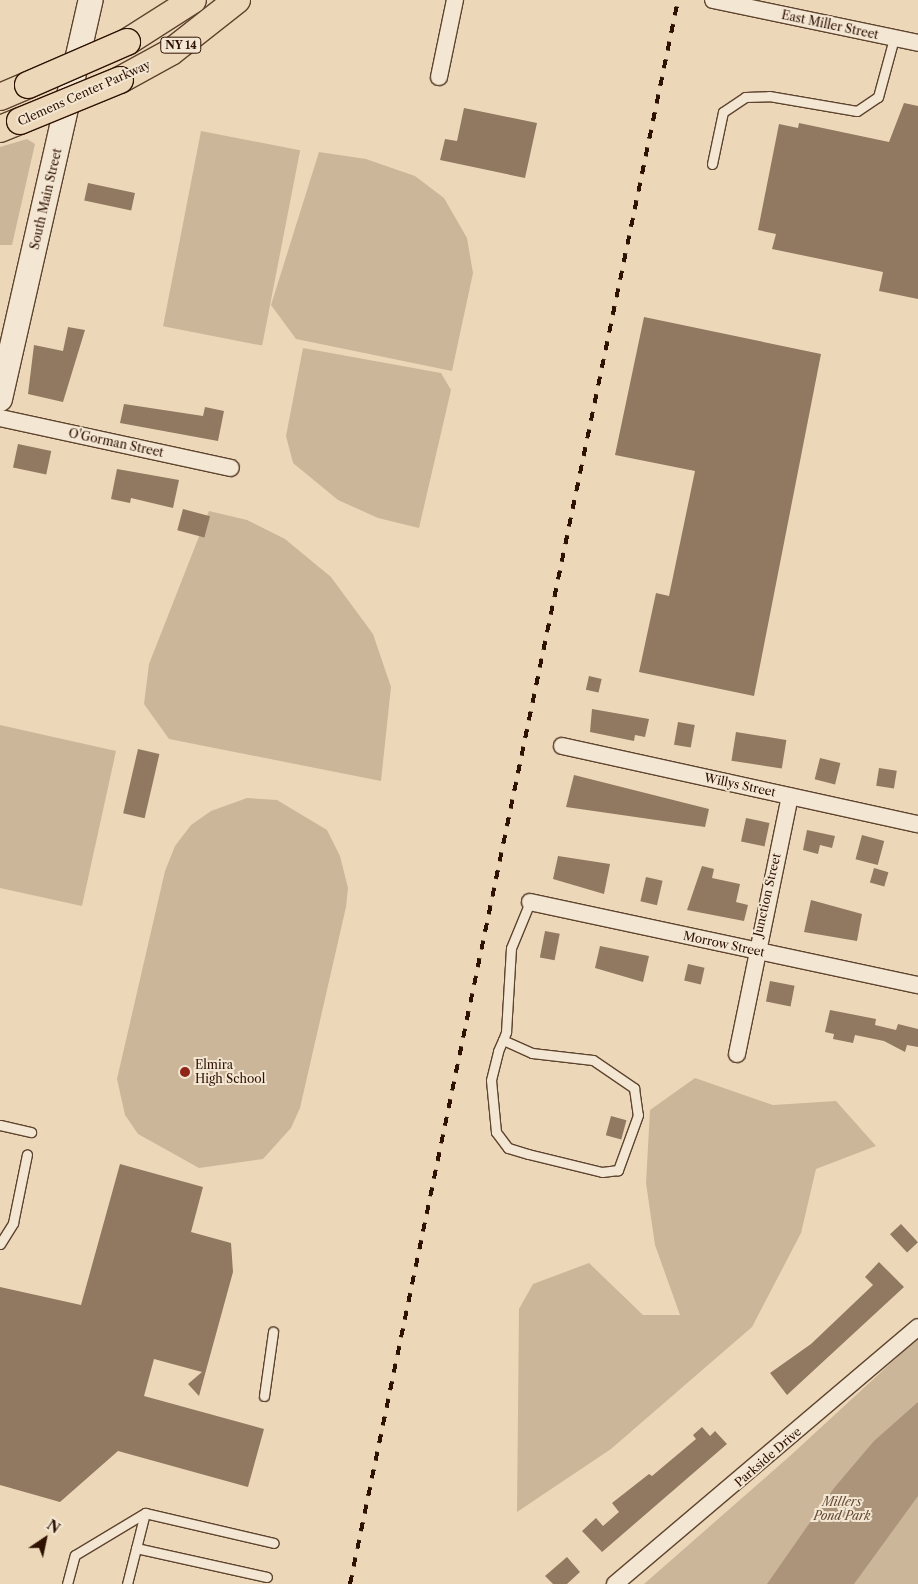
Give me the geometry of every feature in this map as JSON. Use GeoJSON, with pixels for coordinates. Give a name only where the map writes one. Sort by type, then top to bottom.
{"type":"FeatureCollection","features":[{"type":"Feature","properties":{"kind":"main road","name":"NY 14"},"geometry":{"type":"LineString","coordinates":[[0,97],[127,42],[192,0]]}},
{"type":"Feature","properties":{"kind":"main road","name":"Clemens Center Parkway"},"geometry":{"type":"LineString","coordinates":[[10,125],[120,80],[171,52],[237,0]]}},
{"type":"Feature","properties":{"kind":"street","name":"South Main Street"},"geometry":{"type":"LineString","coordinates":[[0,399],[91,0]]}},
{"type":"Feature","properties":{"kind":"street"},"geometry":{"type":"LineString","coordinates":[[438,77],[455,0]]}},
{"type":"Feature","properties":{"kind":"street","name":"East Miller Street"},"geometry":{"type":"LineString","coordinates":[[713,0],[918,43]]}},
{"type":"Feature","properties":{"kind":"street","name":"O'Gorman Street"},"geometry":{"type":"LineString","coordinates":[[0,418],[231,468]]}},
{"type":"Feature","properties":{"kind":"street","name":"Willys Street"},"geometry":{"type":"LineString","coordinates":[[562,746],[918,824]]}},
{"type":"Feature","properties":{"kind":"street","name":"Junction Street"},"geometry":{"type":"LineString","coordinates":[[737,1054],[754,950],[790,796]]}},
{"type":"Feature","properties":{"kind":"street","name":"Morrow Street"},"geometry":{"type":"LineString","coordinates":[[530,902],[918,986]]}},
{"type":"Feature","properties":{"kind":"street","name":"Parkside Drive"},"geometry":{"type":"LineString","coordinates":[[615,1584],[918,1327]]}},
{"type":"Feature","properties":{"kind":"lane"},"geometry":{"type":"LineString","coordinates":[[712,164],[723,112],[745,98],[769,96],[857,111],[871,101],[886,79],[894,38]]}},
{"type":"Feature","properties":{"kind":"lane"},"geometry":{"type":"LineString","coordinates":[[503,1040],[532,1053],[594,1060],[634,1088],[638,1115],[618,1170],[602,1172],[508,1148],[496,1132],[492,1110],[491,1080],[503,1040],[511,948],[530,902]]}},
{"type":"Feature","properties":{"kind":"lane"},"geometry":{"type":"LineString","coordinates":[[0,1125],[31,1132]]}},
{"type":"Feature","properties":{"kind":"lane"},"geometry":{"type":"LineString","coordinates":[[0,1244],[13,1223],[27,1154]]}},
{"type":"Feature","properties":{"kind":"lane"},"geometry":{"type":"LineString","coordinates":[[264,1396],[273,1332]]}},
{"type":"Feature","properties":{"kind":"lane"},"geometry":{"type":"LineString","coordinates":[[67,1584],[75,1555],[145,1514],[274,1543]]}},
{"type":"Feature","properties":{"kind":"lane"},"geometry":{"type":"LineString","coordinates":[[127,1584],[145,1514]]}},
{"type":"Feature","properties":{"kind":"lane"},"geometry":{"type":"LineString","coordinates":[[136,1548],[267,1578]]}},
{"type":"Feature","properties":{"kind":"green space"},"geometry":{"type":"Polygon","coordinates":[[[201,131],[300,150],[262,346],[163,326],[201,131]]]}},
{"type":"Feature","properties":{"kind":"green space"},"geometry":{"type":"Polygon","coordinates":[[[27,139],[35,144],[12,245],[0,245],[0,147],[27,139]]]}},
{"type":"Feature","properties":{"kind":"green space"},"geometry":{"type":"Polygon","coordinates":[[[319,152],[366,159],[415,176],[444,198],[467,238],[473,273],[452,371],[296,339],[271,305],[319,152]]]}},
{"type":"Feature","properties":{"kind":"green space"},"geometry":{"type":"Polygon","coordinates":[[[303,348],[441,373],[451,390],[419,528],[378,518],[338,500],[293,463],[286,436],[303,348]]]}},
{"type":"Feature","properties":{"kind":"green space"},"geometry":{"type":"Polygon","coordinates":[[[209,511],[247,520],[285,539],[331,577],[373,634],[391,687],[381,781],[169,739],[144,704],[149,664],[209,511]]]}},
{"type":"Feature","properties":{"kind":"green space"},"geometry":{"type":"Polygon","coordinates":[[[0,725],[116,751],[82,906],[0,888],[0,725]]]}},
{"type":"Feature","properties":{"kind":"green space"},"geometry":{"type":"Polygon","coordinates":[[[247,798],[277,800],[327,830],[340,856],[348,888],[346,907],[300,1108],[291,1128],[263,1159],[199,1168],[138,1134],[125,1115],[117,1079],[165,871],[175,846],[191,825],[211,811],[247,798]]]}},
{"type":"Feature","properties":{"kind":"green space"},"geometry":{"type":"Polygon","coordinates":[[[695,1078],[773,1105],[836,1101],[876,1146],[816,1169],[801,1233],[752,1327],[611,1449],[517,1512],[519,1309],[533,1284],[589,1263],[643,1315],[680,1315],[655,1245],[646,1183],[650,1110],[695,1078]]]}},
{"type":"Feature","properties":{"kind":"green space","name":"Millers Pond Park"},"geometry":{"type":"Polygon","coordinates":[[[918,1338],[918,1584],[644,1584],[791,1455],[918,1338]]]}},
{"type":"Feature","properties":{"kind":"shaded area"},"geometry":{"type":"Polygon","coordinates":[[[918,1402],[918,1496],[854,1584],[767,1584],[834,1488],[874,1441],[918,1402]]]}},
{"type":"Feature","properties":{"kind":"building"},"geometry":{"type":"Polygon","coordinates":[[[904,103],[918,106],[918,299],[879,291],[883,272],[772,249],[776,234],[758,230],[779,124],[798,128],[799,123],[889,142],[904,103]]]}},
{"type":"Feature","properties":{"kind":"building"},"geometry":{"type":"Polygon","coordinates":[[[464,108],[537,123],[525,178],[440,160],[445,139],[457,141],[464,108]]]}},
{"type":"Feature","properties":{"kind":"building"},"geometry":{"type":"Polygon","coordinates":[[[88,183],[135,193],[131,211],[84,201],[88,183]]]}},
{"type":"Feature","properties":{"kind":"building"},"geometry":{"type":"Polygon","coordinates":[[[644,317],[821,354],[754,696],[639,672],[656,593],[669,596],[695,471],[615,455],[644,317]]]}},
{"type":"Feature","properties":{"kind":"building"},"geometry":{"type":"Polygon","coordinates":[[[68,327],[85,330],[63,402],[28,394],[34,345],[63,351],[68,327]]]}},
{"type":"Feature","properties":{"kind":"building"},"geometry":{"type":"Polygon","coordinates":[[[124,404],[203,416],[205,407],[224,411],[218,441],[120,423],[124,404]]]}},
{"type":"Feature","properties":{"kind":"building"},"geometry":{"type":"Polygon","coordinates":[[[18,444],[51,451],[46,475],[13,467],[18,444]]]}},
{"type":"Feature","properties":{"kind":"building"},"geometry":{"type":"Polygon","coordinates":[[[117,469],[179,480],[173,508],[131,498],[130,503],[111,499],[117,469]]]}},
{"type":"Feature","properties":{"kind":"building"},"geometry":{"type":"Polygon","coordinates":[[[183,509],[210,516],[204,537],[177,530],[183,509]]]}},
{"type":"Feature","properties":{"kind":"building"},"geometry":{"type":"Polygon","coordinates":[[[589,676],[602,679],[599,693],[586,690],[589,676]]]}},
{"type":"Feature","properties":{"kind":"building"},"geometry":{"type":"Polygon","coordinates":[[[592,709],[649,719],[645,737],[635,735],[634,741],[590,732],[592,709]]]}},
{"type":"Feature","properties":{"kind":"building"},"geometry":{"type":"Polygon","coordinates":[[[678,722],[695,725],[691,748],[674,745],[678,722]]]}},
{"type":"Feature","properties":{"kind":"building"},"geometry":{"type":"Polygon","coordinates":[[[736,732],[786,740],[782,769],[731,761],[736,732]]]}},
{"type":"Feature","properties":{"kind":"building"},"geometry":{"type":"Polygon","coordinates":[[[138,749],[159,754],[145,818],[123,813],[138,749]]]}},
{"type":"Feature","properties":{"kind":"building"},"geometry":{"type":"Polygon","coordinates":[[[820,758],[840,763],[835,784],[815,779],[820,758]]]}},
{"type":"Feature","properties":{"kind":"building"},"geometry":{"type":"Polygon","coordinates":[[[879,768],[897,771],[894,789],[876,786],[879,768]]]}},
{"type":"Feature","properties":{"kind":"building"},"geometry":{"type":"Polygon","coordinates":[[[574,775],[709,809],[705,827],[566,807],[574,775]]]}},
{"type":"Feature","properties":{"kind":"building"},"geometry":{"type":"Polygon","coordinates":[[[746,818],[769,823],[764,846],[741,841],[746,818]]]}},
{"type":"Feature","properties":{"kind":"building"},"geometry":{"type":"Polygon","coordinates":[[[807,830],[835,836],[832,848],[820,845],[818,854],[803,850],[807,830]]]}},
{"type":"Feature","properties":{"kind":"building"},"geometry":{"type":"Polygon","coordinates":[[[862,835],[884,841],[878,865],[856,859],[862,835]]]}},
{"type":"Feature","properties":{"kind":"building"},"geometry":{"type":"Polygon","coordinates":[[[558,856],[610,864],[604,894],[553,879],[558,856]]]}},
{"type":"Feature","properties":{"kind":"building"},"geometry":{"type":"Polygon","coordinates":[[[702,866],[714,869],[712,878],[740,884],[736,902],[748,905],[744,921],[687,910],[702,866]]]}},
{"type":"Feature","properties":{"kind":"building"},"geometry":{"type":"Polygon","coordinates":[[[874,868],[888,872],[884,887],[870,882],[874,868]]]}},
{"type":"Feature","properties":{"kind":"building"},"geometry":{"type":"Polygon","coordinates":[[[646,877],[663,881],[657,905],[640,901],[646,877]]]}},
{"type":"Feature","properties":{"kind":"building"},"geometry":{"type":"Polygon","coordinates":[[[811,900],[862,914],[857,941],[804,932],[811,900]]]}},
{"type":"Feature","properties":{"kind":"building"},"geometry":{"type":"Polygon","coordinates":[[[545,931],[560,934],[555,960],[540,958],[545,931]]]}},
{"type":"Feature","properties":{"kind":"building"},"geometry":{"type":"Polygon","coordinates":[[[600,946],[649,956],[643,982],[595,968],[600,946]]]}},
{"type":"Feature","properties":{"kind":"building"},"geometry":{"type":"Polygon","coordinates":[[[688,964],[705,968],[701,984],[684,981],[688,964]]]}},
{"type":"Feature","properties":{"kind":"building"},"geometry":{"type":"Polygon","coordinates":[[[770,981],[795,986],[791,1006],[766,1002],[770,981]]]}},
{"type":"Feature","properties":{"kind":"building"},"geometry":{"type":"Polygon","coordinates":[[[830,1010],[876,1019],[875,1025],[896,1030],[898,1024],[918,1029],[918,1047],[907,1045],[905,1052],[884,1041],[855,1035],[853,1043],[833,1039],[834,1034],[825,1032],[830,1010]]]}},
{"type":"Feature","properties":{"kind":"building"},"geometry":{"type":"Polygon","coordinates":[[[611,1116],[626,1120],[621,1139],[606,1135],[611,1116]]]}},
{"type":"Feature","properties":{"kind":"building"},"geometry":{"type":"Polygon","coordinates":[[[120,1164],[203,1187],[191,1232],[231,1243],[233,1272],[199,1396],[188,1384],[202,1372],[154,1359],[144,1396],[264,1429],[248,1487],[118,1451],[60,1502],[0,1485],[0,1287],[81,1305],[120,1164]]]}},
{"type":"Feature","properties":{"kind":"building"},"geometry":{"type":"Polygon","coordinates":[[[901,1224],[918,1242],[907,1253],[890,1234],[901,1224]]]}},
{"type":"Feature","properties":{"kind":"building"},"geometry":{"type":"Polygon","coordinates":[[[879,1262],[904,1287],[787,1395],[770,1373],[811,1344],[873,1285],[865,1277],[879,1262]]]}},
{"type":"Feature","properties":{"kind":"building"},"geometry":{"type":"Polygon","coordinates":[[[702,1427],[710,1436],[715,1431],[727,1444],[602,1552],[582,1531],[596,1518],[603,1526],[619,1512],[612,1503],[649,1474],[652,1476],[696,1439],[693,1435],[702,1427]]]}},
{"type":"Feature","properties":{"kind":"building"},"geometry":{"type":"Polygon","coordinates":[[[567,1557],[580,1572],[567,1584],[553,1584],[545,1576],[567,1557]]]}},
{"type":"Feature","properties":{"kind":"railway"},"geometry":{"type":"LineString","coordinates":[[350,1584],[678,0]]}},
{"type":"Feature","properties":{"kind":"place","name":"Elmira High School"},"geometry":{"type":"Point","coordinates":[185,1072]}}]}
